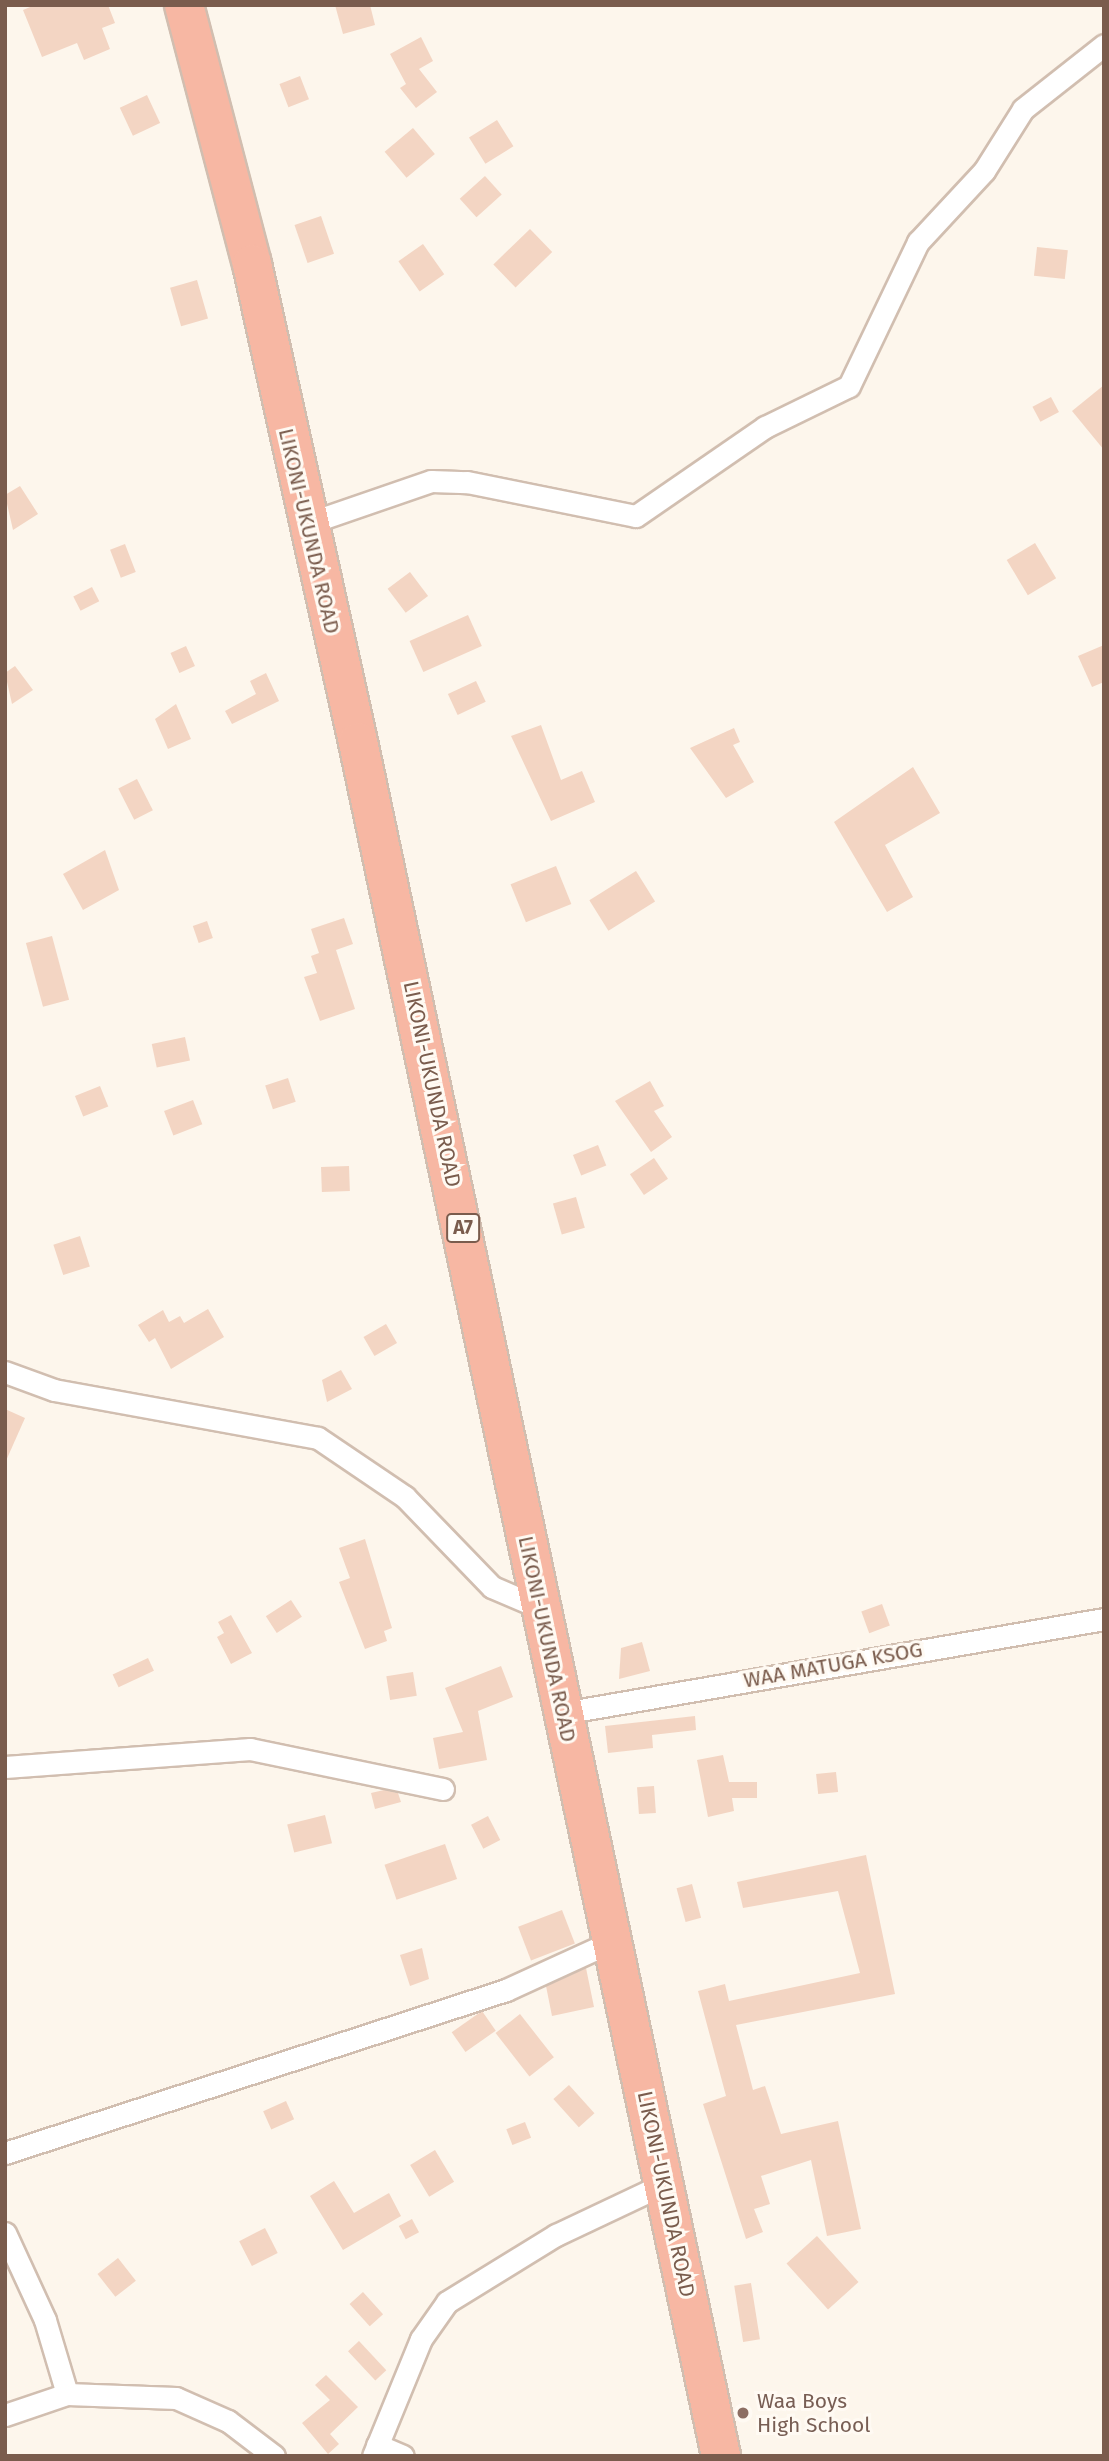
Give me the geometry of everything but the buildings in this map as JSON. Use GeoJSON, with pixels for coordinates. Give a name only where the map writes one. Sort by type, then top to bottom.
{"type":"FeatureCollection","features":[{"type":"Feature","properties":{"kind":"highway","name":"LIKONI-UKUNDA ROAD"},"geometry":{"type":"LineString","coordinates":[[184,5],[252,264],[309,523],[721,2456]]}},
{"type":"Feature","properties":{"kind":"street"},"geometry":{"type":"LineString","coordinates":[[309,523],[430,481],[467,482],[636,516],[765,427],[849,386],[918,243],[984,171],[1023,109],[1104,45]]}},
{"type":"Feature","properties":{"kind":"street"},"geometry":{"type":"LineString","coordinates":[[5,1372],[54,1390],[318,1438],[405,1497],[492,1587],[541,1608]]}},
{"type":"Feature","properties":{"kind":"street","name":"WAA MATUGA KSOG"},"geometry":{"type":"LineString","coordinates":[[563,1713],[1104,1619]]}},
{"type":"Feature","properties":{"kind":"street"},"geometry":{"type":"LineString","coordinates":[[5,1767],[250,1749],[443,1789]]}},
{"type":"Feature","properties":{"kind":"street"},"geometry":{"type":"LineString","coordinates":[[5,2153],[372,2036],[506,1990],[613,1941]]}},
{"type":"Feature","properties":{"kind":"street"},"geometry":{"type":"LineString","coordinates":[[403,2456],[375,2450],[421,2339],[447,2302],[556,2235],[662,2185]]}},
{"type":"Feature","properties":{"kind":"street"},"geometry":{"type":"LineString","coordinates":[[5,2233],[45,2320],[67,2394]]}},
{"type":"Feature","properties":{"kind":"street"},"geometry":{"type":"LineString","coordinates":[[5,2415],[67,2394],[176,2398],[228,2421],[274,2456]]}},
{"type":"Feature","properties":{"kind":"place","name":"Waa Boys High School"},"geometry":{"type":"Point","coordinates":[743,2413]}}]}
